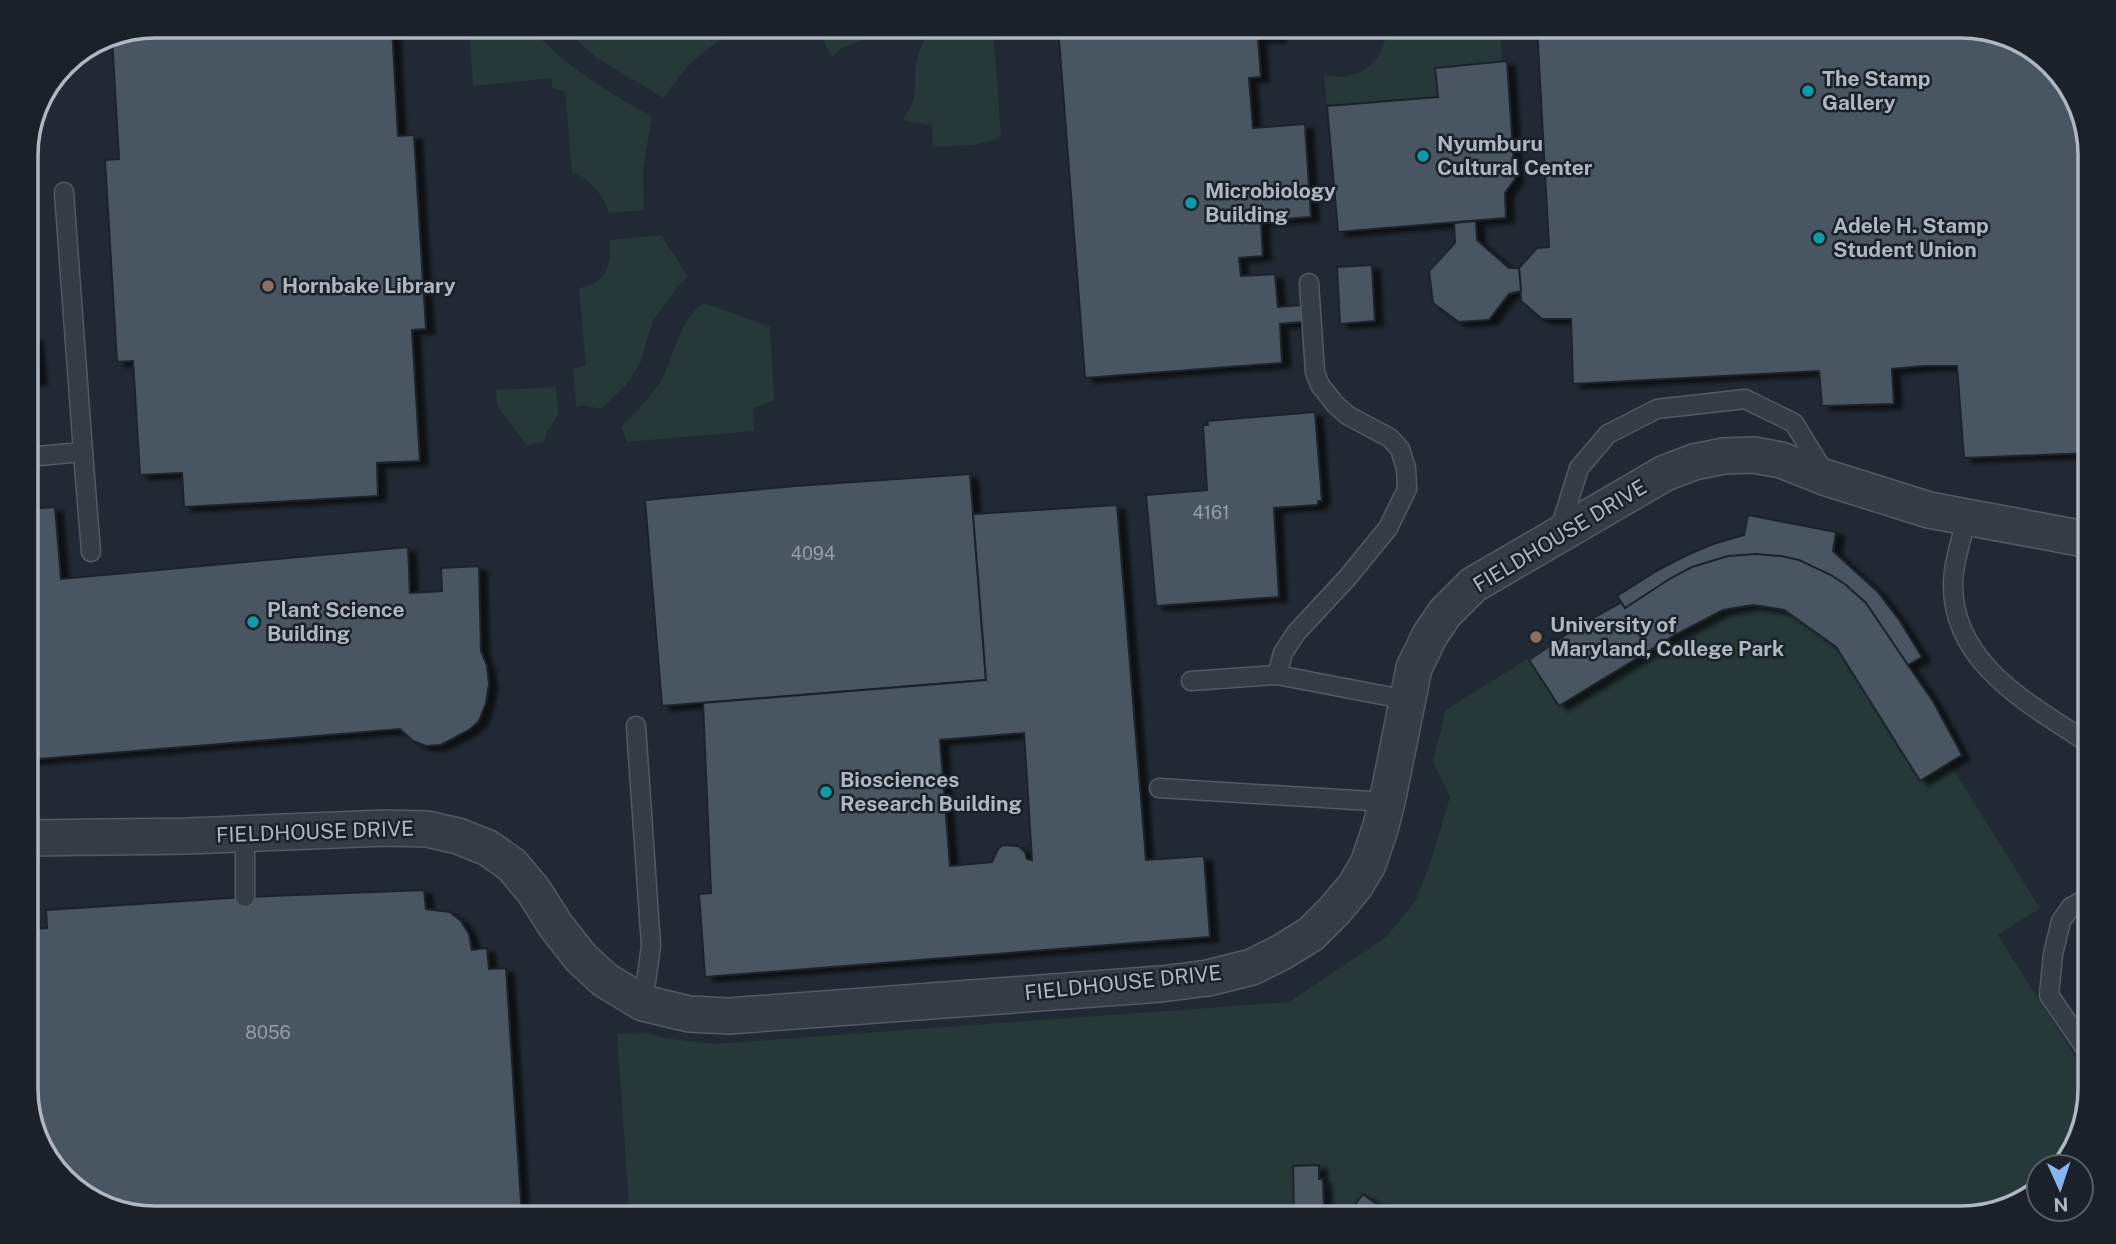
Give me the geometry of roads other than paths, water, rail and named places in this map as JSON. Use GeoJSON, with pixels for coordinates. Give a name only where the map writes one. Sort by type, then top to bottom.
{"type":"FeatureCollection","features":[{"type":"Feature","properties":{"kind":"street","name":"FIELDHOUSE DRIVE"},"geometry":{"type":"LineString","coordinates":[[39,838],[427,829],[458,836],[488,848],[512,865],[581,958],[605,980],[643,1003],[689,1014],[729,1016],[1161,984],[1208,978],[1252,967],[1282,953],[1311,934],[1355,886],[1368,864],[1387,802],[1414,668],[1430,635],[1445,613],[1473,585],[1665,473],[1694,462],[1724,456],[1754,455],[1781,460],[1920,508],[2077,538]]}},
{"type":"Feature","properties":{"kind":"lane"},"geometry":{"type":"LineString","coordinates":[[64,192],[91,552]]}},
{"type":"Feature","properties":{"kind":"lane"},"geometry":{"type":"LineString","coordinates":[[1277,675],[1283,653],[1296,633],[1348,578],[1388,528],[1407,489],[1406,468],[1400,449],[1390,438],[1347,415],[1320,385],[1315,372],[1309,283]]}},
{"type":"Feature","properties":{"kind":"lane"},"geometry":{"type":"LineString","coordinates":[[1558,535],[1579,468],[1608,434],[1657,409],[1745,399],[1794,423],[1827,478]]}},
{"type":"Feature","properties":{"kind":"lane"},"geometry":{"type":"LineString","coordinates":[[39,456],[83,452]]}},
{"type":"Feature","properties":{"kind":"lane"},"geometry":{"type":"LineString","coordinates":[[1967,518],[1953,581],[1957,615],[1971,649],[2012,692],[2078,736]]}},
{"type":"Feature","properties":{"kind":"lane"},"geometry":{"type":"LineString","coordinates":[[1191,681],[1277,675],[1408,701]]}},
{"type":"Feature","properties":{"kind":"lane"},"geometry":{"type":"LineString","coordinates":[[636,726],[651,946],[643,1003]]}},
{"type":"Feature","properties":{"kind":"lane"},"geometry":{"type":"LineString","coordinates":[[1159,788],[1387,802]]}},
{"type":"Feature","properties":{"kind":"lane"},"geometry":{"type":"LineString","coordinates":[[244,897],[245,832]]}},
{"type":"Feature","properties":{"kind":"lane"},"geometry":{"type":"LineString","coordinates":[[2078,904],[2071,907],[2061,921],[2054,947],[2049,995],[2078,1037]]}},
{"type":"Feature","properties":{"kind":"place","name":"The Stamp Gallery"},"geometry":{"type":"Point","coordinates":[1808,91]}},
{"type":"Feature","properties":{"kind":"place","name":"Nyumburu Cultural Center"},"geometry":{"type":"Point","coordinates":[1423,156]}},
{"type":"Feature","properties":{"kind":"place","name":"Microbiology Building"},"geometry":{"type":"Point","coordinates":[1191,203]}},
{"type":"Feature","properties":{"kind":"place","name":"Adele H. Stamp Student Union"},"geometry":{"type":"Point","coordinates":[1819,238]}},
{"type":"Feature","properties":{"kind":"place","name":"Hornbake Library"},"geometry":{"type":"Point","coordinates":[268,286]}},
{"type":"Feature","properties":{"kind":"place","name":"Plant Science Building"},"geometry":{"type":"Point","coordinates":[253,622]}},
{"type":"Feature","properties":{"kind":"place","name":"University of Maryland, College Park"},"geometry":{"type":"Point","coordinates":[1536,637]}},
{"type":"Feature","properties":{"kind":"place","name":"Biosciences Research Building"},"geometry":{"type":"Point","coordinates":[826,792]}}]}
